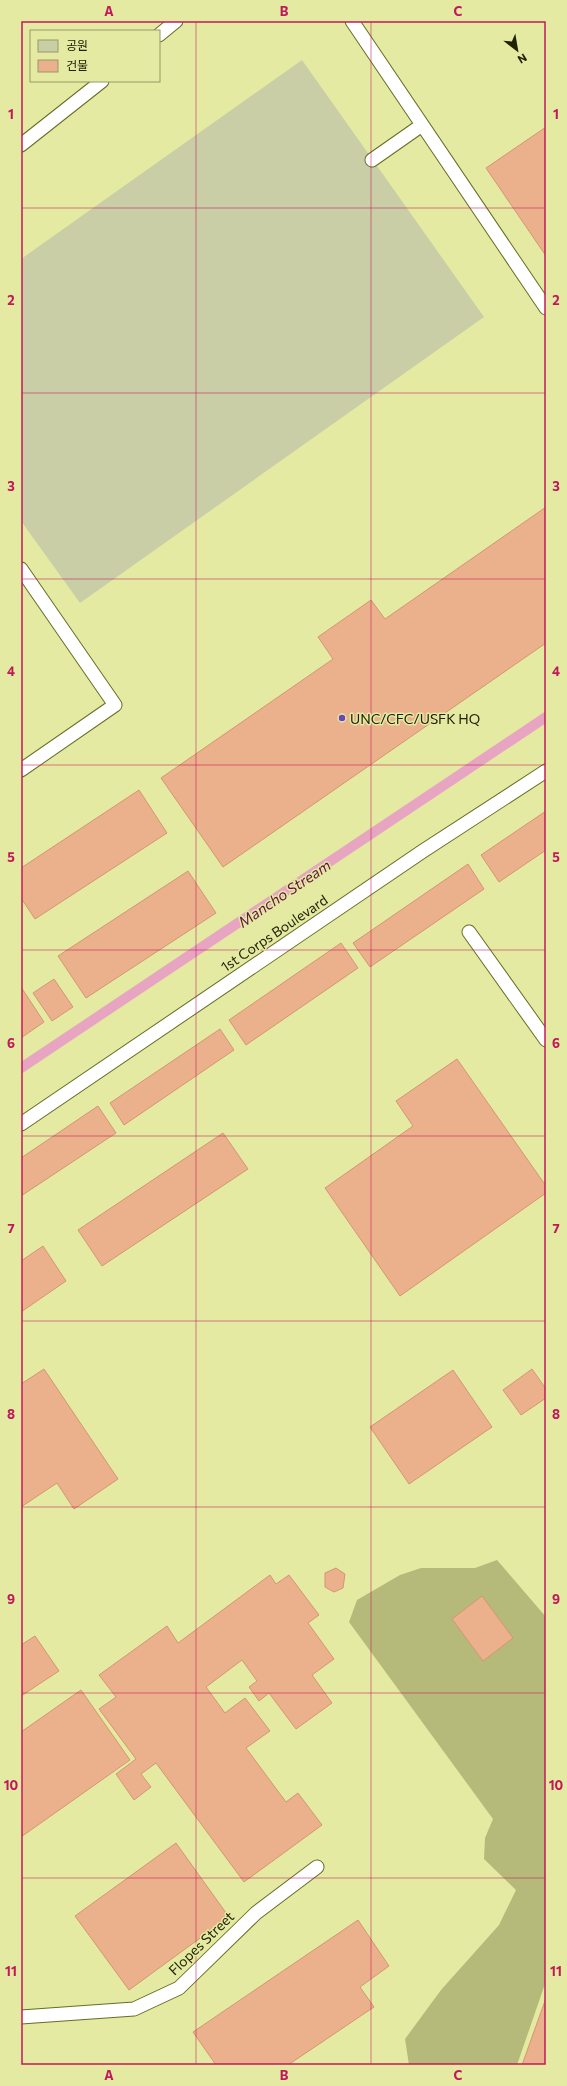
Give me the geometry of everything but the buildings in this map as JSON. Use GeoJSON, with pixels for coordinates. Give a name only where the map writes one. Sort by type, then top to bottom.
{"type":"FeatureCollection","features":[{"type":"Feature","properties":{"kind":"lane"},"geometry":{"type":"LineString","coordinates":[[160,34],[176,21]]}},
{"type":"Feature","properties":{"kind":"lane"},"geometry":{"type":"LineString","coordinates":[[352,21],[546,308]]}},
{"type":"Feature","properties":{"kind":"lane"},"geometry":{"type":"LineString","coordinates":[[21,145],[101,82]]}},
{"type":"Feature","properties":{"kind":"lane"},"geometry":{"type":"LineString","coordinates":[[372,160],[422,125]]}},
{"type":"Feature","properties":{"kind":"lane"},"geometry":{"type":"LineString","coordinates":[[21,569],[115,705],[21,770]]}},
{"type":"Feature","properties":{"kind":"lane","name":"1st Corps Boulevard"},"geometry":{"type":"LineString","coordinates":[[21,1124],[416,856],[546,771]]}},
{"type":"Feature","properties":{"kind":"lane"},"geometry":{"type":"LineString","coordinates":[[469,932],[546,1040]]}},
{"type":"Feature","properties":{"kind":"lane","name":"Flopes Street"},"geometry":{"type":"LineString","coordinates":[[21,2017],[134,2009],[179,1988],[256,1913],[317,1867]]}},
{"type":"Feature","properties":{"kind":"green space"},"geometry":{"type":"Polygon","coordinates":[[[302,60],[484,317],[80,603],[21,521],[21,259],[302,60]]]}},
{"type":"Feature","properties":{"kind":"green space"},"geometry":{"type":"Polygon","coordinates":[[[497,1560],[546,1617],[546,1981],[517,2065],[409,2065],[405,2039],[441,1990],[499,1925],[516,1890],[484,1859],[485,1838],[493,1819],[349,1622],[357,1600],[400,1575],[421,1568],[475,1568],[497,1560]]]}},
{"type":"Feature","properties":{"kind":"waterway","name":"Mancho Stream"},"geometry":{"type":"LineString","coordinates":[[21,1068],[546,717]]}},
{"type":"Feature","properties":{"kind":"place","name":"UNC/CFC/USFK HQ"},"geometry":{"type":"Point","coordinates":[342,718]}}]}
